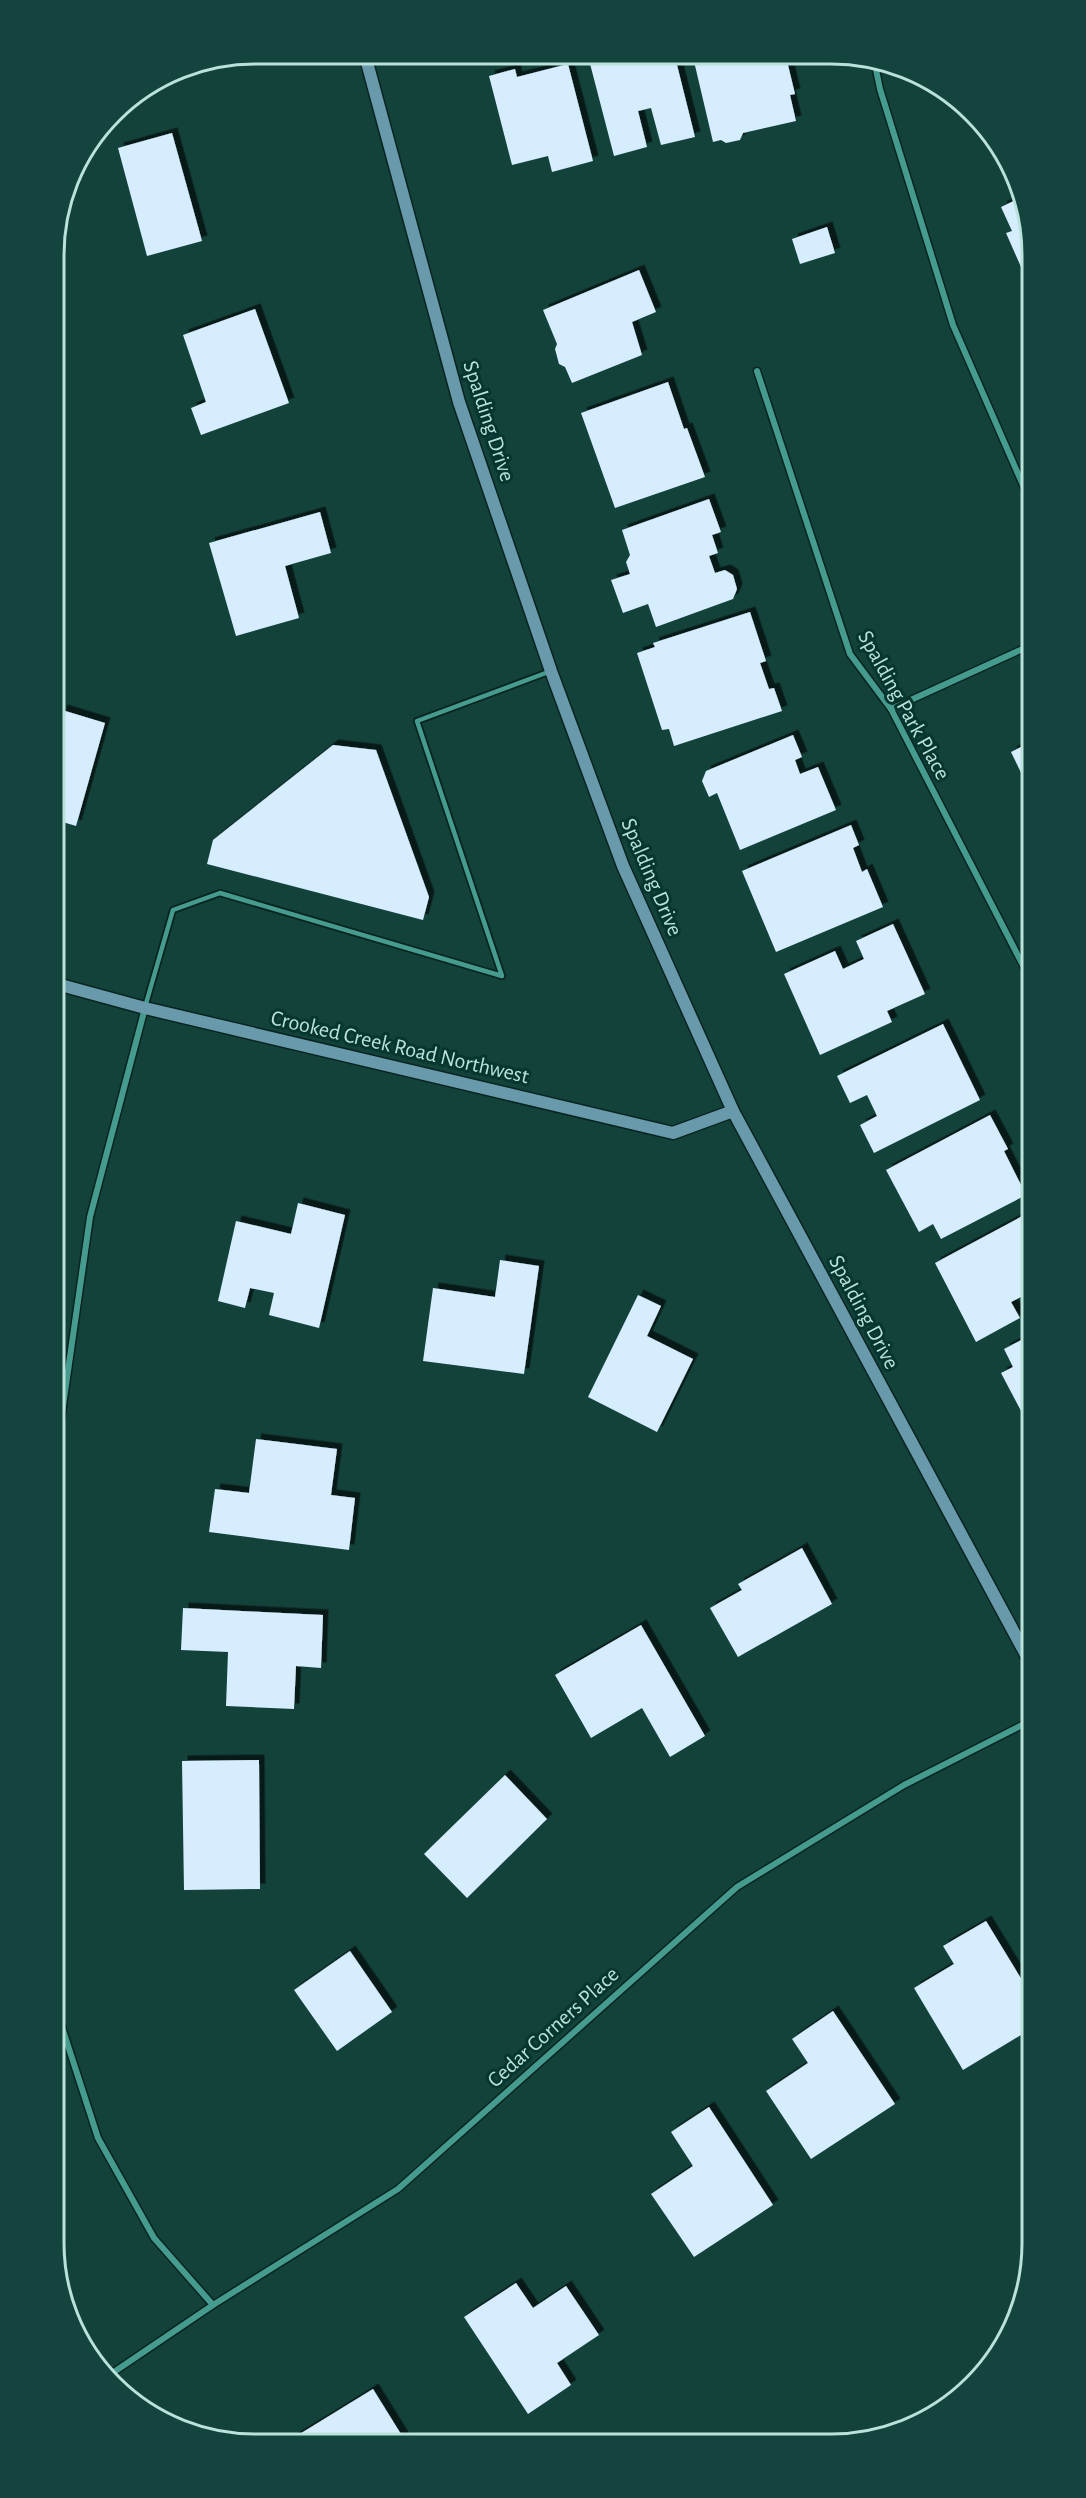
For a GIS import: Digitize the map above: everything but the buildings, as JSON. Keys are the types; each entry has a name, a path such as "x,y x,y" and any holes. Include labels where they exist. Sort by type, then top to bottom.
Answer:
{"main road":[{"name":"Spalding Drive","path":"368,65 459,402 551,671 623,866 733,1111 1021,1646"},
{"name":"Crooked Creek Road Northwest","path":"65,986 145,1008 674,1133 733,1111"}],"street":[{"path":"876,71 953,325 1022,483"},
{"name":"Spalding Park Place","path":"757,371 850,654 891,709 1022,963"},
{"path":"891,709 1022,648"},
{"path":"65,1392 90,1217 145,1008"},
{"name":"Cedar Corners Place","path":"115,2371 213,2305 398,2189 737,1887 904,1785 1021,1725"},
{"path":"65,2036 98,2138 154,2238 213,2305"}],"lane":[{"path":"145,1008 173,910 220,894 502,976 417,721 551,671"}]}
